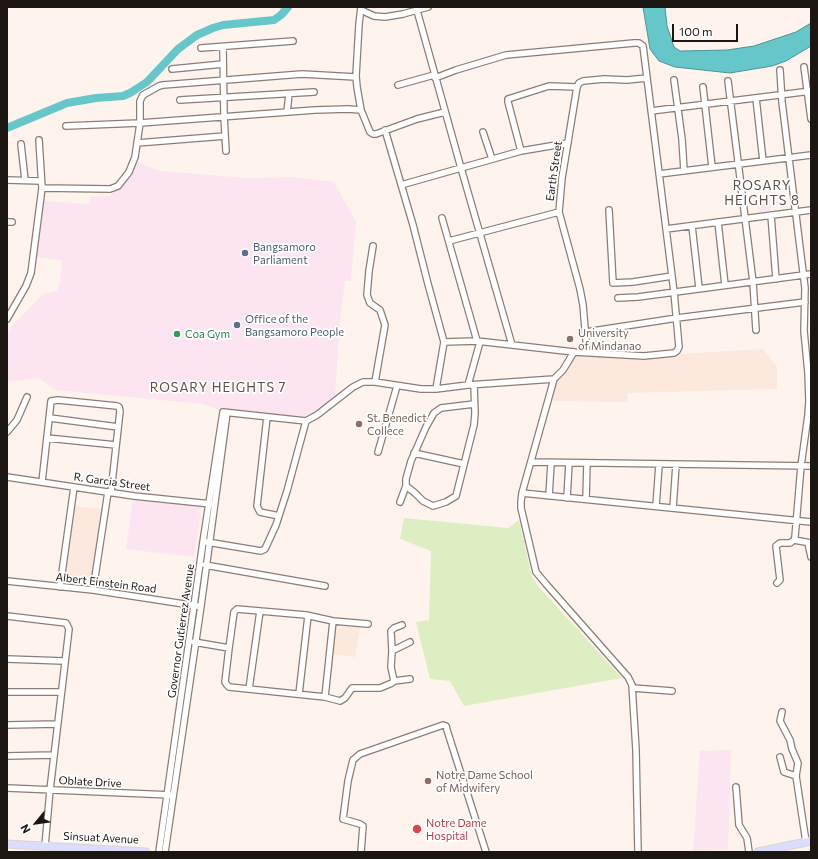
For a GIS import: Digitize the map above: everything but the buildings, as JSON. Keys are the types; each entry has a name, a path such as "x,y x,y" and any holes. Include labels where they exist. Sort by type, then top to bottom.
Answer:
{"main road":[{"path":"758,852 808,842"},
{"name":"Sinsuat Avenue","path":"7,844 146,852"}],"street":[{"path":"428,7 382,18 374,16 361,9 356,77 357,94 368,129 374,134 417,119 446,112"},
{"path":"417,9 512,345"},
{"path":"200,48 293,41"},
{"path":"398,85 435,76 506,55 634,43 642,44 644,48 646,78 677,318 678,351 644,356 574,352 478,342 444,342"},
{"path":"223,47 226,151"},
{"path":"172,68 223,64"},
{"path":"804,67 810,91 811,119"},
{"path":"780,70 807,305 804,331 810,373 808,415 801,466 794,540"},
{"path":"42,188 115,188 123,180 132,166 140,123 141,98 143,95 159,86 302,74 356,77"},
{"path":"521,151 508,99 549,86 562,85 577,87 581,82 593,80 627,80 646,78"},
{"path":"674,80 684,171"},
{"path":"728,81 753,282 756,330"},
{"name":"Earth Street","path":"577,87 559,201 559,212 580,289 586,332 587,352"},
{"path":"702,87 712,167"},
{"path":"651,111 810,91"},
{"path":"180,100 314,92"},
{"path":"288,112 289,94"},
{"path":"756,98 763,161"},
{"path":"66,126 140,123 336,109 361,110"},
{"path":"385,130 413,225 444,342 436,389"},
{"path":"483,132 492,159"},
{"path":"137,144 225,136"},
{"path":"7,319 26,286 31,273 42,188 39,140"},
{"path":"401,185 521,151 568,143"},
{"path":"21,144 25,180"},
{"path":"659,174 811,155"},
{"path":"7,180 41,181"},
{"path":"609,210 613,283 672,276"},
{"path":"666,229 811,210"},
{"path":"449,241 559,212"},
{"path":"770,215 776,279"},
{"path":"406,486 427,504 433,506 441,504 456,496 474,425 474,404 471,385 478,342 442,218"},
{"path":"718,222 725,285"},
{"path":"692,226 699,288"},
{"path":"373,246 367,295 370,303 380,310 385,325 375,382"},
{"path":"618,298 638,297 811,274"},
{"path":"586,332 755,308 807,305"},
{"path":"574,352 563,370 554,379 520,502 536,572 628,677 633,688 638,852"},
{"path":"225,413 306,421 317,415 358,384 363,382 375,382 421,389 436,389 554,379"},
{"path":"378,452 397,386"},
{"path":"7,432 17,420 26,397"},
{"path":"42,482 48,438 50,402 53,400 108,405 117,406 120,409 94,590"},
{"path":"400,502 406,486 406,479 414,453 428,423 438,410 474,404"},
{"name":"Governor Gutierrez Avenue","path":"165,852 170,795 194,605 208,504 225,413"},
{"name":"Governor Gutierrez Avenue","path":"159,852 196,643 215,505 225,413"},
{"path":"267,417 257,507 260,512 278,516"},
{"path":"50,418 118,427"},
{"path":"203,542 263,550 266,547 278,516 306,421"},
{"path":"48,438 116,445"},
{"path":"414,453 464,464"},
{"path":"532,462 811,466"},
{"path":"549,496 551,463"},
{"path":"567,498 569,463"},
{"path":"586,499 587,463"},
{"path":"656,506 659,464"},
{"path":"673,508 676,465"},
{"name":"R. Garcia Street","path":"7,477 109,492 215,505"},
{"path":"60,587 74,487"},
{"path":"522,493 811,522"},
{"path":"777,583 780,580 776,547 778,544 790,543 794,540 810,543 811,557"},
{"path":"200,565 325,586"},
{"name":"Albert Einstein Road","path":"7,581 94,590 201,606"},
{"path":"368,624 243,609 235,610 225,674 225,683 230,687 341,700 345,698 352,688 380,688 394,681 410,679"},
{"path":"249,689 260,611"},
{"path":"7,616 67,624 69,627 57,724 45,846"},
{"path":"299,694 308,616"},
{"path":"325,697 333,621"},
{"path":"394,681 391,667 392,631 394,628 402,625"},
{"path":"190,641 229,648"},
{"path":"392,651 410,642"},
{"path":"7,660 64,661"},
{"path":"633,688 672,691"},
{"path":"7,692 61,692"},
{"path":"782,712 780,715 780,721 790,740 798,763 796,776 808,842"},
{"path":"7,725 57,724"},
{"path":"361,852 362,826 343,819 348,781 353,760 360,754 443,725 447,728 486,852"},
{"path":"7,756 54,755"},
{"path":"780,757 784,772 796,776"},
{"path":"736,787 739,825 747,838 749,852"},
{"name":"Oblate Drive","path":"7,788 170,795"}],"shaded area":[{"path":"137,162 160,171 247,178 294,177 334,182 356,222 351,281 345,281 339,330 335,399 324,408 308,418 302,418 221,410 203,404 55,390 39,378 8,382 7,332 43,294 57,291 60,282 62,261 37,257 43,201 89,204 90,197 110,196 128,178"},
{"path":"769,197 771,210 759,212 757,199"},
{"path":"763,349 777,367 777,389 628,393 627,402 550,401 555,381 561,377 576,354 656,359 680,354"},
{"path":"133,499 201,507 194,557 126,549"},
{"path":"72,506 102,509 91,590 62,586"},
{"path":"343,626 360,627 355,657 332,654 336,631"},
{"path":"731,750 728,849 693,851 700,751"}],"green space":[{"path":"404,518 508,528 519,520 532,577 538,586 622,678 464,706 450,681 430,679 416,622 429,620 431,551 400,539"}],"water":[{"path":"643,7 665,7 667,26 674,47 680,51 727,50 754,46 796,32 811,23 811,46 786,61 772,66 730,73 675,67 659,61 650,49"}],"waterway":[{"path":"7,128 67,103 96,98 123,96 130,93 147,82 178,49 197,35 223,25 274,20 288,7"}],"place":[{"name":"Bangsamoro Parliament","path":"245,253"},
{"name":"Office of the Bangsamoro People","path":"237,325"},
{"name":"Coa Gym","path":"177,334"},
{"name":"University of Mindanao","path":"570,339"},
{"name":"St. Benedict Collece","path":"359,424"},
{"name":"Notre Dame School of Midwifery","path":"428,781"},
{"name":"Notre Dame Hospital","path":"417,829"}],"district":[{"name":"ROSARY HEIGHTS 8","path":"762,194"},
{"name":"ROSARY HEIGHTS 7","path":"218,388"}]}
